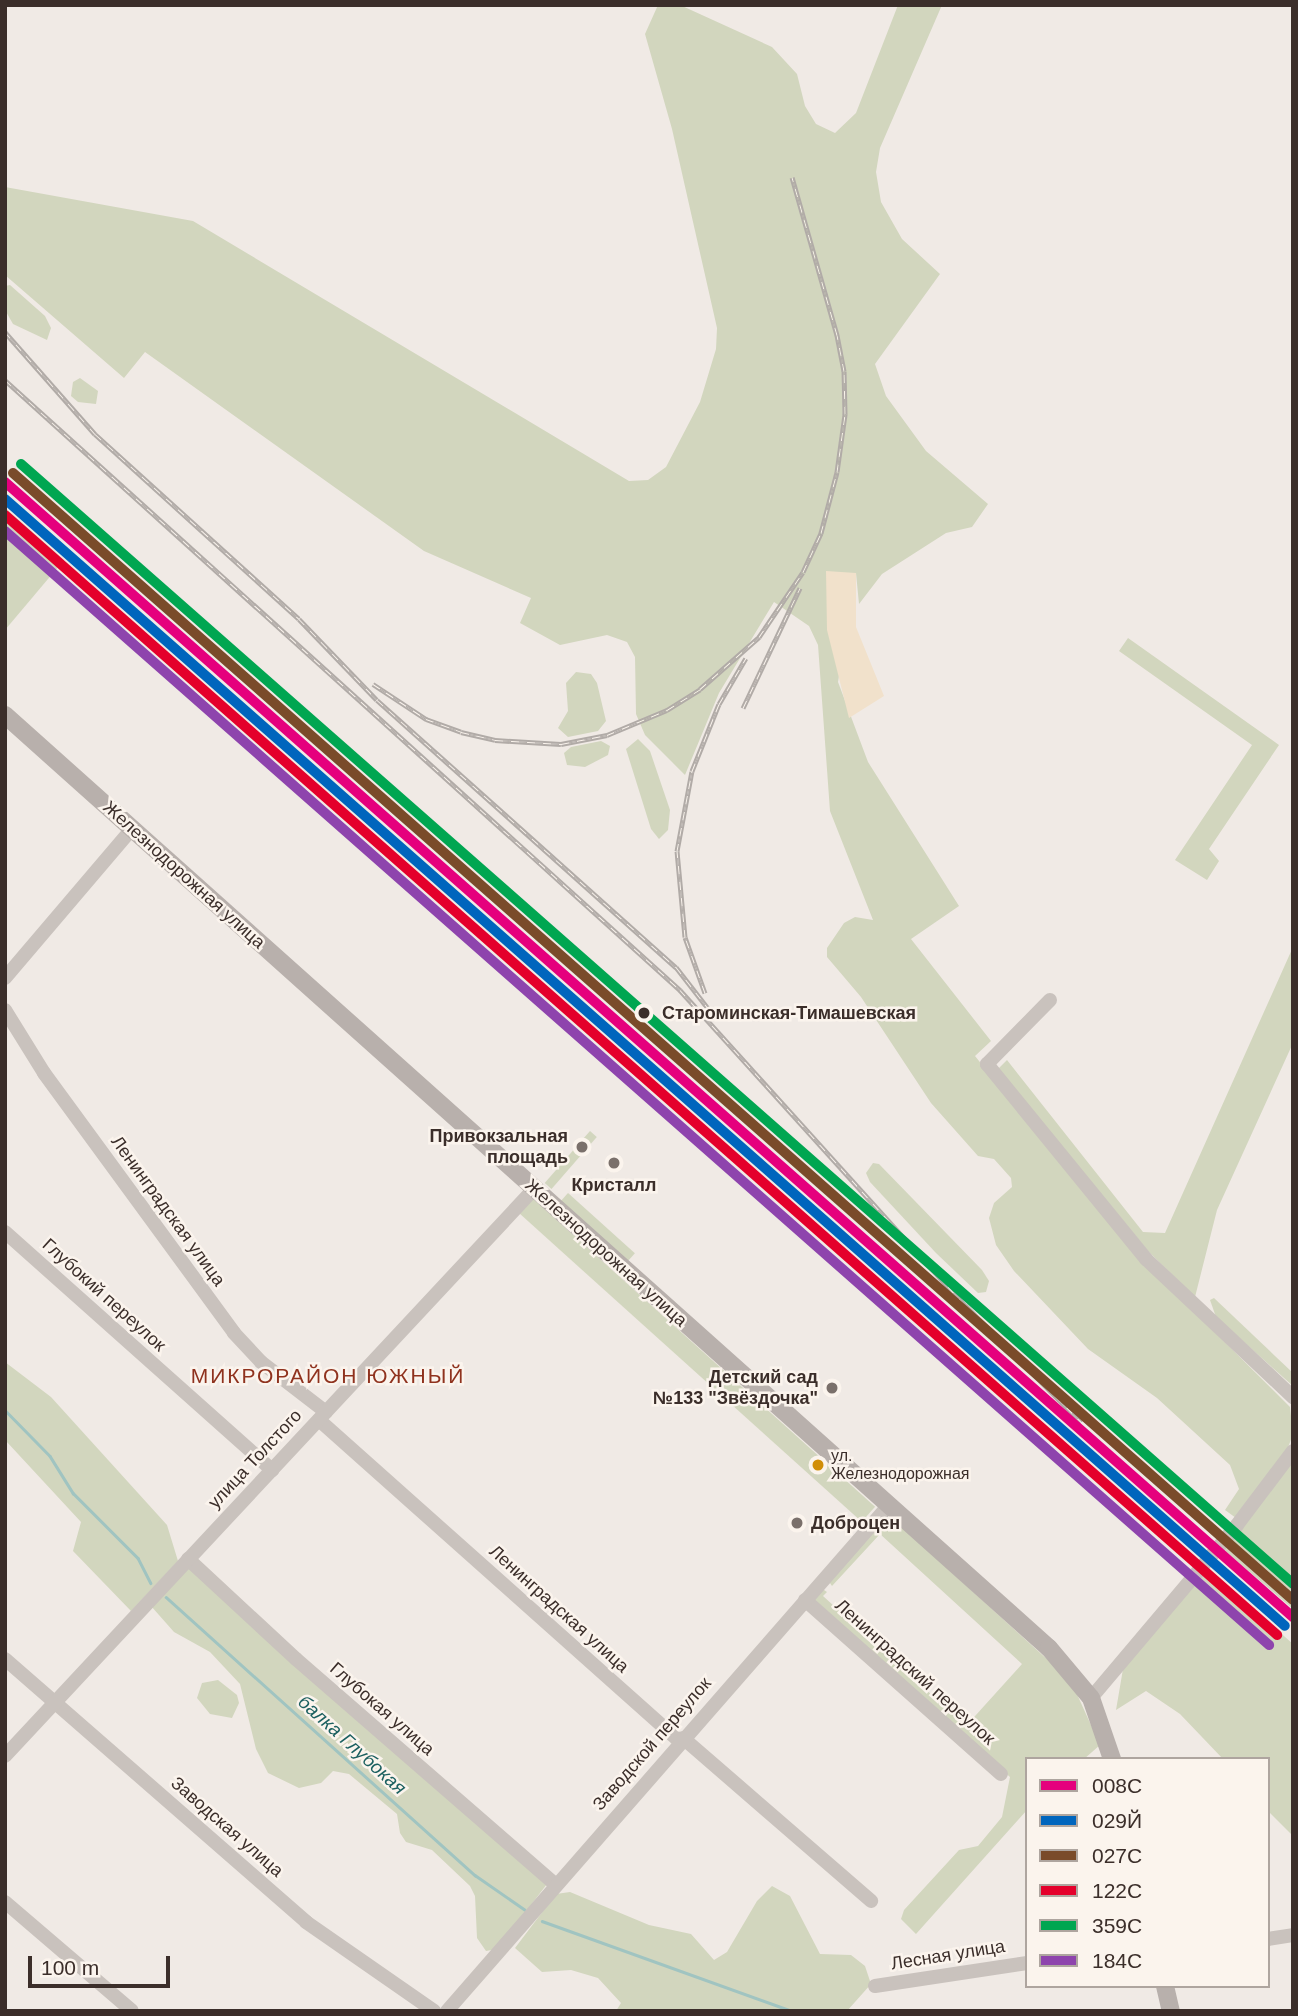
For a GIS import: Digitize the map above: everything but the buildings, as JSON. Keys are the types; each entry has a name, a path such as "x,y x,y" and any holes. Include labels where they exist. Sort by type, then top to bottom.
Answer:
{"main road":[{"name":"Железнодорожная улица","path":"5,715 1049,1648 1091,1698 1111,1757"},
{"path":"1165,1988 1171,2011"}],"street":[{"path":"5,978 132,829"},
{"path":"1050,1000 987,1065 1146,1259 1293,1397"},
{"name":"Ленинградская улица","path":"5,1010 44,1073 234,1333 261,1362 682,1740 871,1901"},
{"name":"улица Толстого","path":"5,1756 534,1189"},
{"name":"Глубокий переулок","path":"5,1232 272,1470"},
{"path":"1091,1698 1237,1525 1293,1451"},
{"name":"Заводской переулок","path":"447,2011 555,1884 889,1505"},
{"name":"Глубокая улица","path":"188,1559 296,1659 555,1884"},
{"name":"Ленинградский переулок","path":"805,1600 1001,1774"},
{"name":"Заводская улица","path":"5,1659 306,1922 434,2011"},
{"path":"5,1902 132,2011"},
{"path":"1270,1939 1293,1935"},
{"name":"Лесная улица","path":"875,1986 1025,1963"}],"green space":[{"path":"658,5 680,5 772,47 797,74 805,106 816,124 835,133 856,113 898,5 942,5 880,148 876,172 881,202 902,239 940,274 875,364 886,396 926,451 988,504 972,527 946,533 882,574 859,604 856,573 838,682 868,762 959,906 911,939 991,1041 975,1056 1125,1243 1290,1407 1293,1434 1286,1453 1236,1518 1225,1510 1239,1489 1230,1465 1157,1398 1088,1349 1014,1271 996,1245 989,1218 994,1203 1012,1187 1011,1178 994,1159 978,1156 931,1103 861,997 827,957 827,948 844,923 855,917 873,920 830,811 818,645 809,626 774,602 719,693 685,775 645,735 636,714 635,657 627,642 607,635 560,645 520,623 531,598 424,551 145,352 124,378 5,275 5,187 193,221 629,481 648,480 666,467 700,402 716,349 717,328 672,129 645,34"},
{"path":"10,285 45,316 51,328 47,340 13,324 5,310 5,286"},
{"path":"80,378 98,391 96,404 78,402 71,396 73,382"},
{"path":"5,508 64,560 5,630"},
{"path":"1128,638 1279,745 1209,849 1219,861 1207,880 1175,860 1252,745 1119,651"},
{"path":"576,672 591,674 597,683 606,721 598,731 568,737 558,728 568,711 566,683"},
{"path":"638,739 650,751 670,810 668,830 659,839 651,829 626,749"},
{"path":"601,741 610,746 608,755 585,767 567,765 564,753 571,747"},
{"path":"1293,947 1293,1043 1217,1210 1195,1297 1148,1251 998,1069 1007,1060 1143,1232 1165,1233"},
{"path":"590,1131 597,1137 552,1189 545,1183"},
{"path":"873,1163 879,1164 982,1270 989,1281 986,1292 978,1293 936,1253 870,1182 866,1173"},
{"path":"568,1193 635,1253 626,1264 559,1203"},
{"path":"531,1197 875,1507 862,1522 518,1212"},
{"path":"1214,1298 1293,1373 1293,1386 1216,1317 1210,1300"},
{"path":"5,1362 51,1397 167,1525 178,1561 131,1611 73,1551 81,1522 6,1441"},
{"path":"1293,1461 1293,1609 1225,1551"},
{"path":"883,1520 894,1520 1049,1661 1076,1692 1100,1745 1086,1757 1025,1757 1025,1812 916,1934 901,1919 904,1910 959,1850 978,1846 1002,1817 1010,1777 816,1605 814,1597 821,1588 827,1592 823,1596 966,1726 1022,1664 880,1534 832,1586 828,1580"},
{"path":"188,1566 547,1884 497,1949 486,1951 477,1938 475,1896 470,1886 432,1850 406,1842 400,1833 397,1814 349,1774 333,1771 321,1783 299,1788 268,1773 256,1749 240,1684 210,1652 174,1632 151,1606"},
{"path":"1207,1568 1293,1644 1293,1836 1270,1813 1270,1757 1221,1757 1180,1714 1146,1691 1116,1710 1123,1669"},
{"path":"218,1680 237,1695 239,1703 232,1718 210,1714 197,1698 202,1683"},
{"path":"772,1886 790,1896 820,1954 851,1955 865,1966 871,1984 847,2011 616,2011 621,2003 598,1978 571,1970 542,1972 515,1948 556,1894 570,1892 649,1925 691,1934 714,1960 727,1952 757,1901"}],"sand":[{"path":"826,571 856,573 856,627 884,696 849,718 827,630"}],"waterway":[{"name":"балка Глубокая","path":"5,1410 50,1456 73,1493 138,1558 151,1583"},
{"name":"балка Глубокая","path":"166,1597 475,1875 524,1909"},
{"name":"балка Глубокая","path":"542,1921 792,2011"}],"railway":[{"path":"373,684 426,719 461,732 495,740 561,744 607,735 667,710 700,689 759,637 803,572 821,533 837,472 845,414 844,371 837,335 792,177"},
{"path":"5,332 95,434 299,619 377,700 676,967 714,1016"},
{"path":"5,380 680,990 965,1305 1081,1422"},
{"path":"743,708 800,588"},
{"path":"705,993 685,937 677,851 692,771 719,704 746,658"}],"transit line":[{"name":"359С","path":"21,464 1293,1584"},
{"name":"027С","path":"13,473 1293,1600"},
{"name":"008С","path":"5,482 1293,1617"},
{"name":"029Й","path":"5,499 1285,1626"},
{"name":"122С","path":"5,515 1277,1635"},
{"name":"184С","path":"5,531 1269,1645"}],"place":[{"name":"Староминская-Тимашевская","path":"644,1013"},
{"name":"Привокзальная площадь","path":"582,1147"},
{"name":"Кристалл","path":"614,1163"},
{"name":"Детский сад №133 \"Звёздочка\"","path":"832,1388"},
{"name":"ул. Железнодорожная","path":"818,1465"},
{"name":"Доброцен","path":"797,1523"}],"district":[{"name":"МИКРОРАЙОН ЮЖНЫЙ","path":"328,1376"}]}
